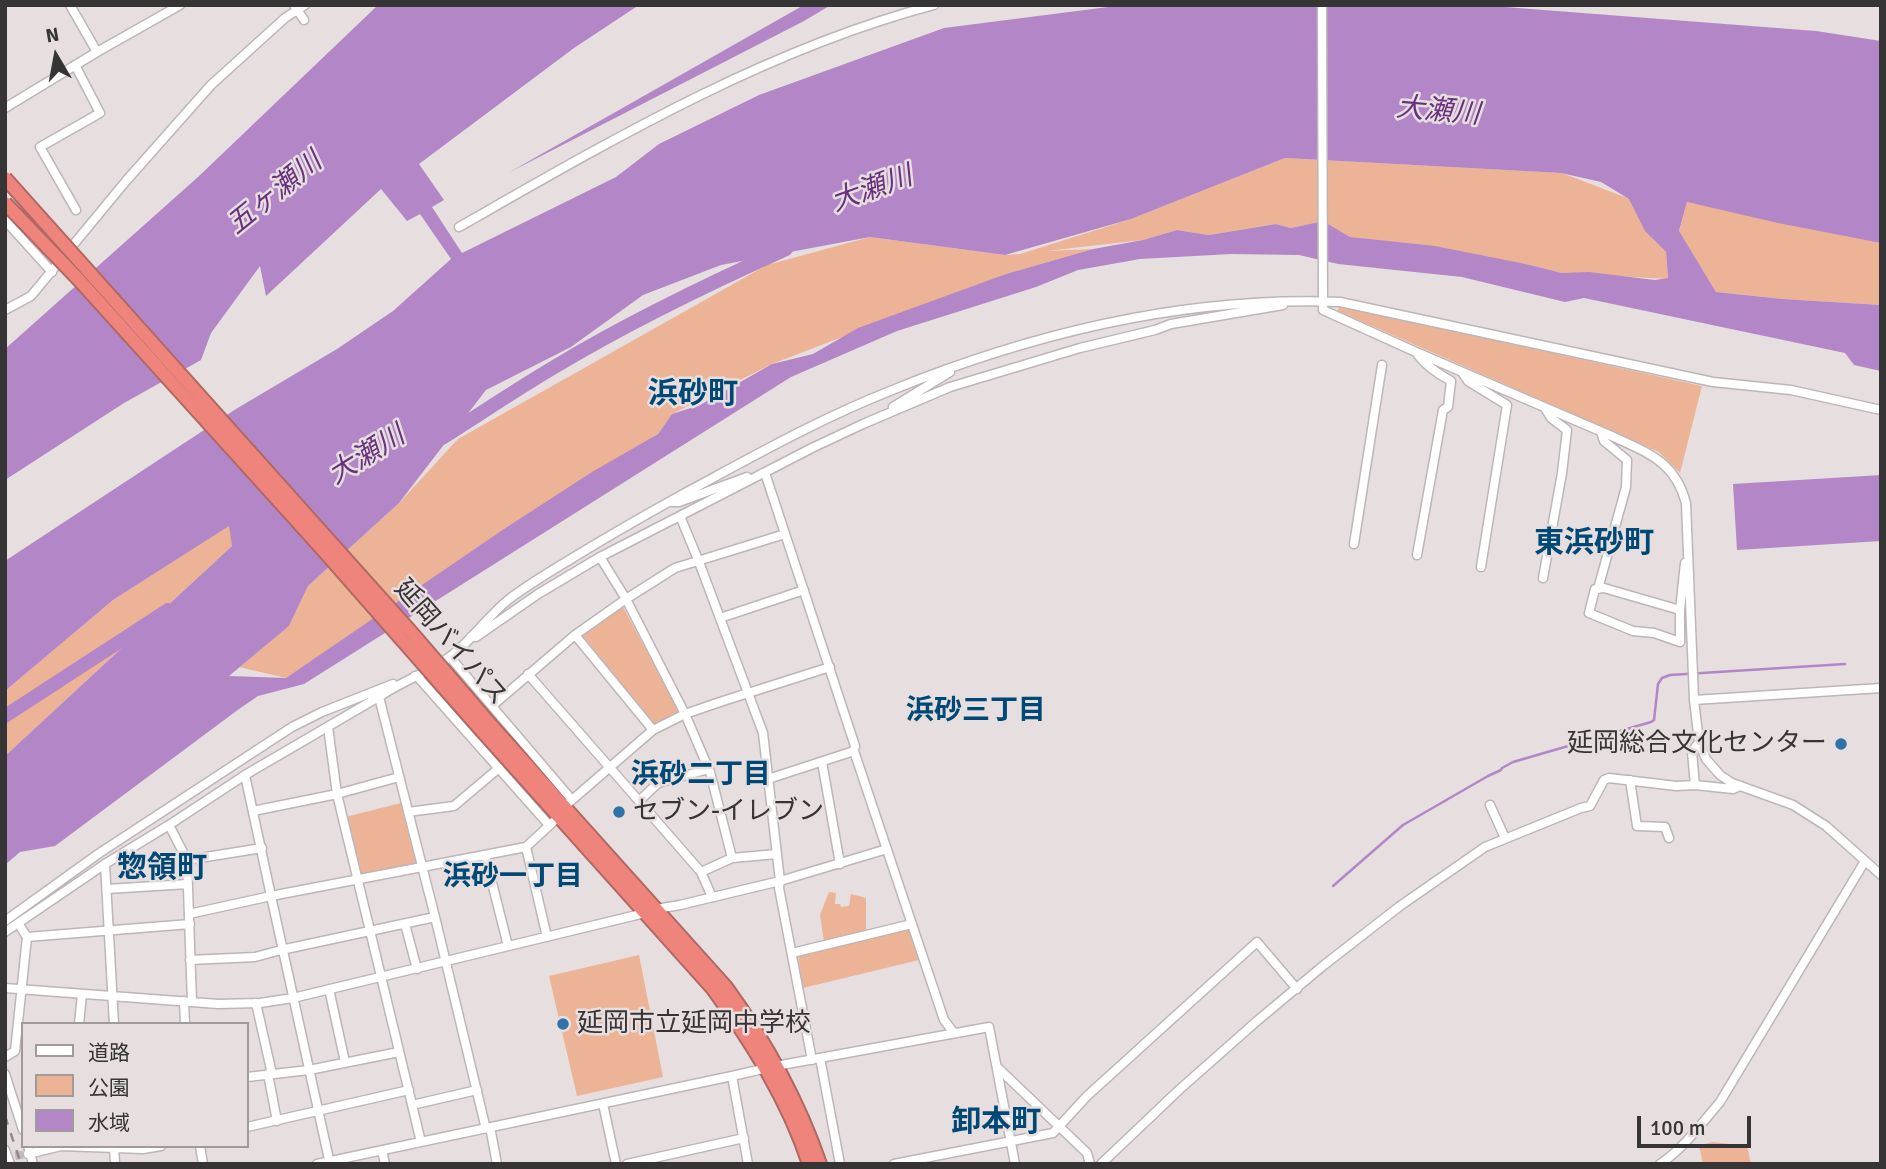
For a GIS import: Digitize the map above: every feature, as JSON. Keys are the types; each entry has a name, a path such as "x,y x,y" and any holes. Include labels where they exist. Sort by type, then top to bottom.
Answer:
{"highway":[{"name":"延岡バイパス","path":"5,178 412,632 487,728"},
{"name":"延岡バイパス","path":"5,203 79,280 650,911 726,987 747,1016 771,1067 809,1164"},
{"name":"延岡バイパス","path":"771,1067 791,1093 808,1129 820,1164"}],"street":[{"path":"69,5 97,52"},
{"path":"5,108 180,5"},
{"path":"5,310 31,296 110,199 211,85 295,8 305,5"},
{"path":"459,227 619,136 704,93 841,36 934,5"},
{"path":"1322,5 1323,310 1645,451 1661,462 1677,479 1686,503 1694,700 1699,742 1706,759 1720,775 1740,786 1793,805 1826,826 1881,875"},
{"path":"295,8 304,20"},
{"path":"75,65 100,113 40,147 76,210"},
{"path":"5,220 52,272"},
{"path":"5,932 105,864 245,775 397,685 450,657 509,600 614,533 763,451 888,391 953,367 1051,337 1125,318 1175,310 1323,297 1713,382 1791,390 1881,410"},
{"path":"471,636 477,637 558,581 600,557 814,447 950,387 1171,324 1283,305 1290,300"},
{"path":"1416,352 1425,364 1451,381 1448,407 1443,410 1417,555"},
{"path":"1354,544 1382,365"},
{"path":"883,416 888,410 949,373 953,367"},
{"path":"1462,372 1468,381 1507,405 1481,567"},
{"path":"1543,578 1567,430 1551,418 1545,408"},
{"path":"1598,589 1626,487 1627,460 1604,441 1601,432"},
{"path":"670,502 680,502 758,473 765,473"},
{"path":"765,473 944,1020 954,1033"},
{"path":"680,516 763,733 779,888 840,1164"},
{"path":"1680,610 1604,588 1595,589 1589,613 1633,631 1680,642 1680,610 1688,532"},
{"path":"492,706 575,635 675,568 785,534"},
{"path":"600,557 626,599 685,714 709,769 732,858"},
{"path":"720,618 804,590"},
{"path":"575,635 653,730"},
{"path":"450,657 492,706 561,812"},
{"path":"189,914 358,878 526,847 653,730 685,714 830,667"},
{"path":"528,674 701,872 712,897"},
{"path":"416,676 499,768 561,812"},
{"path":"5,920 98,854 292,727 322,712 416,676"},
{"path":"1694,700 1881,688"},
{"path":"379,697 497,1164"},
{"path":"328,727 337,794 421,1142"},
{"path":"1695,785 1692,752 1699,742"},
{"path":"768,779 854,751"},
{"path":"822,762 840,864"},
{"path":"408,812 454,806 499,768"},
{"path":"639,801 658,783 709,769"},
{"path":"245,775 329,1162"},
{"path":"253,811 337,794 399,777"},
{"path":"1101,1164 1189,1081 1324,965 1400,906 1485,847 1581,807 1590,806 1604,780 1609,778 1676,786 1733,789 1740,786"},
{"path":"1630,780 1637,826 1664,827 1669,838"},
{"path":"1490,805 1505,838"},
{"path":"169,825 187,860 190,960 185,1022"},
{"path":"526,847 547,937"},
{"path":"187,860 262,848"},
{"path":"5,988 218,1004 293,998 780,881 887,849"},
{"path":"485,855 508,946"},
{"path":"701,872 732,858 777,855"},
{"path":"1660,1164 1669,1158 1720,1102 1865,861"},
{"path":"105,864 114,1022"},
{"path":"107,889 188,884"},
{"path":"190,960 255,957 436,917"},
{"path":"5,1057 19,1051 27,937 18,923"},
{"path":"405,924 417,969"},
{"path":"792,953 912,924"},
{"path":"27,937 190,925"},
{"path":"894,1164 1053,1133 1087,1096 1257,942 1297,989"},
{"path":"329,989 345,1062"},
{"path":"79,1022 82,994"},
{"path":"256,1003 277,1121"},
{"path":"317,1164 771,1067 989,1027 1015,1164"},
{"path":"248,1077 309,1070 398,1052"},
{"path":"996,1068 1087,1153 1090,1164"},
{"path":"5,1074 21,1124"},
{"path":"733,1076 748,1164"},
{"path":"248,1127 409,1090"},
{"path":"412,1105 477,1090"},
{"path":"603,1104 616,1164"},
{"path":"627,1164 744,1138"},
{"path":"33,1164 29,1151 48,1148"},
{"path":"116,1164 114,1148 149,1148"},
{"path":"382,1150 385,1164"}],"green space":[{"path":"1285,158 1562,173 1630,199 1652,238 1666,252 1668,279 1562,273 1526,264 1350,237 1323,221 1291,228 1276,224 1209,235 1177,230 1143,240 1046,251 1093,249 1006,274 772,364 672,414 658,434 286,678 239,667 289,626 308,586 399,503 458,439 767,265 870,237 1005,255 1020,254 1131,219"},
{"path":"1687,202 1881,242 1881,305 1716,292 1679,232"},
{"path":"1339,306 1702,386 1680,473 1659,452 1338,311"},
{"path":"230,525 232,546 5,756 5,691 113,600"},
{"path":"623,607 679,711 654,725 582,635"},
{"path":"401,803 418,861 416,864 361,876 345,817"},
{"path":"829,892 836,893 835,904 840,904 841,907 849,906 851,894 866,898 866,933 824,942 820,915"},
{"path":"909,929 919,960 803,988 798,956"},
{"path":"639,955 663,1077 577,1096 549,976"},
{"path":"1712,1142 1747,1146 1751,1164 1703,1164 1699,1146"}],"water":[{"name":"五ヶ瀬川","path":"378,5 639,5 574,48 419,164 444,200 432,207 462,253 616,177 659,144 759,95 944,28 1124,5 1479,5 1816,31 1881,41 1881,243 1687,202 1679,231 1716,292 1881,305 1881,371 1854,365 1845,353 1584,298 1565,302 1462,277 1338,264 1299,255 1231,254 1140,259 1078,270 1036,287 897,331 791,377 304,684 258,696 55,846 20,852 5,865 5,756 232,546 229,526 113,600 5,691 5,561 236,409 337,349 393,311 451,259 420,214 407,221 381,189 266,296 260,266 211,333 201,360 124,403 5,480 5,349 198,177","holes":["1285,158 1561,173 1601,182 1629,199 1645,231 1666,252 1668,278 1655,280 1589,272 1562,273 1435,246 1350,237 1323,221 1291,228 1276,224 1209,235 1177,230 1143,240 1093,249 1006,274 858,328 813,354 772,364 700,405 672,414 658,434 592,472 504,529 286,678 229,676 289,626 308,586 399,503 486,390 571,347 643,295 721,265 870,237 1005,255 1131,219"]},
{"path":"804,5 831,5 508,173"},
{"path":"1881,475 1881,541 1737,550 1733,484"}],"waterway":[{"name":"大瀬川","path":"442,438 612,334 786,249"},
{"name":"大瀬川","path":"5,716 168,610"},
{"path":"1333,886 1403,825 1513,762 1651,722 1654,720 1658,684 1662,678 1670,675 1845,664"}],"tunnel":[{"path":"15,1156 28,1154"}],"railway":[{"path":"5,1116 21,1164"}],"place":[{"name":"延岡総合文化センター","path":"1841,744"},
{"name":"セブン-イレブン","path":"619,812"},
{"name":"延岡市立延岡中学校","path":"563,1024"}],"district":[{"name":"浜砂町","path":"693,395"},
{"name":"東浜砂町","path":"1594,544"},
{"name":"浜砂三丁目","path":"976,712"},
{"name":"浜砂二丁目","path":"701,776"},
{"name":"惣領町","path":"162,869"},
{"name":"浜砂一丁目","path":"513,878"},
{"name":"卸本町","path":"996,1123"}]}
